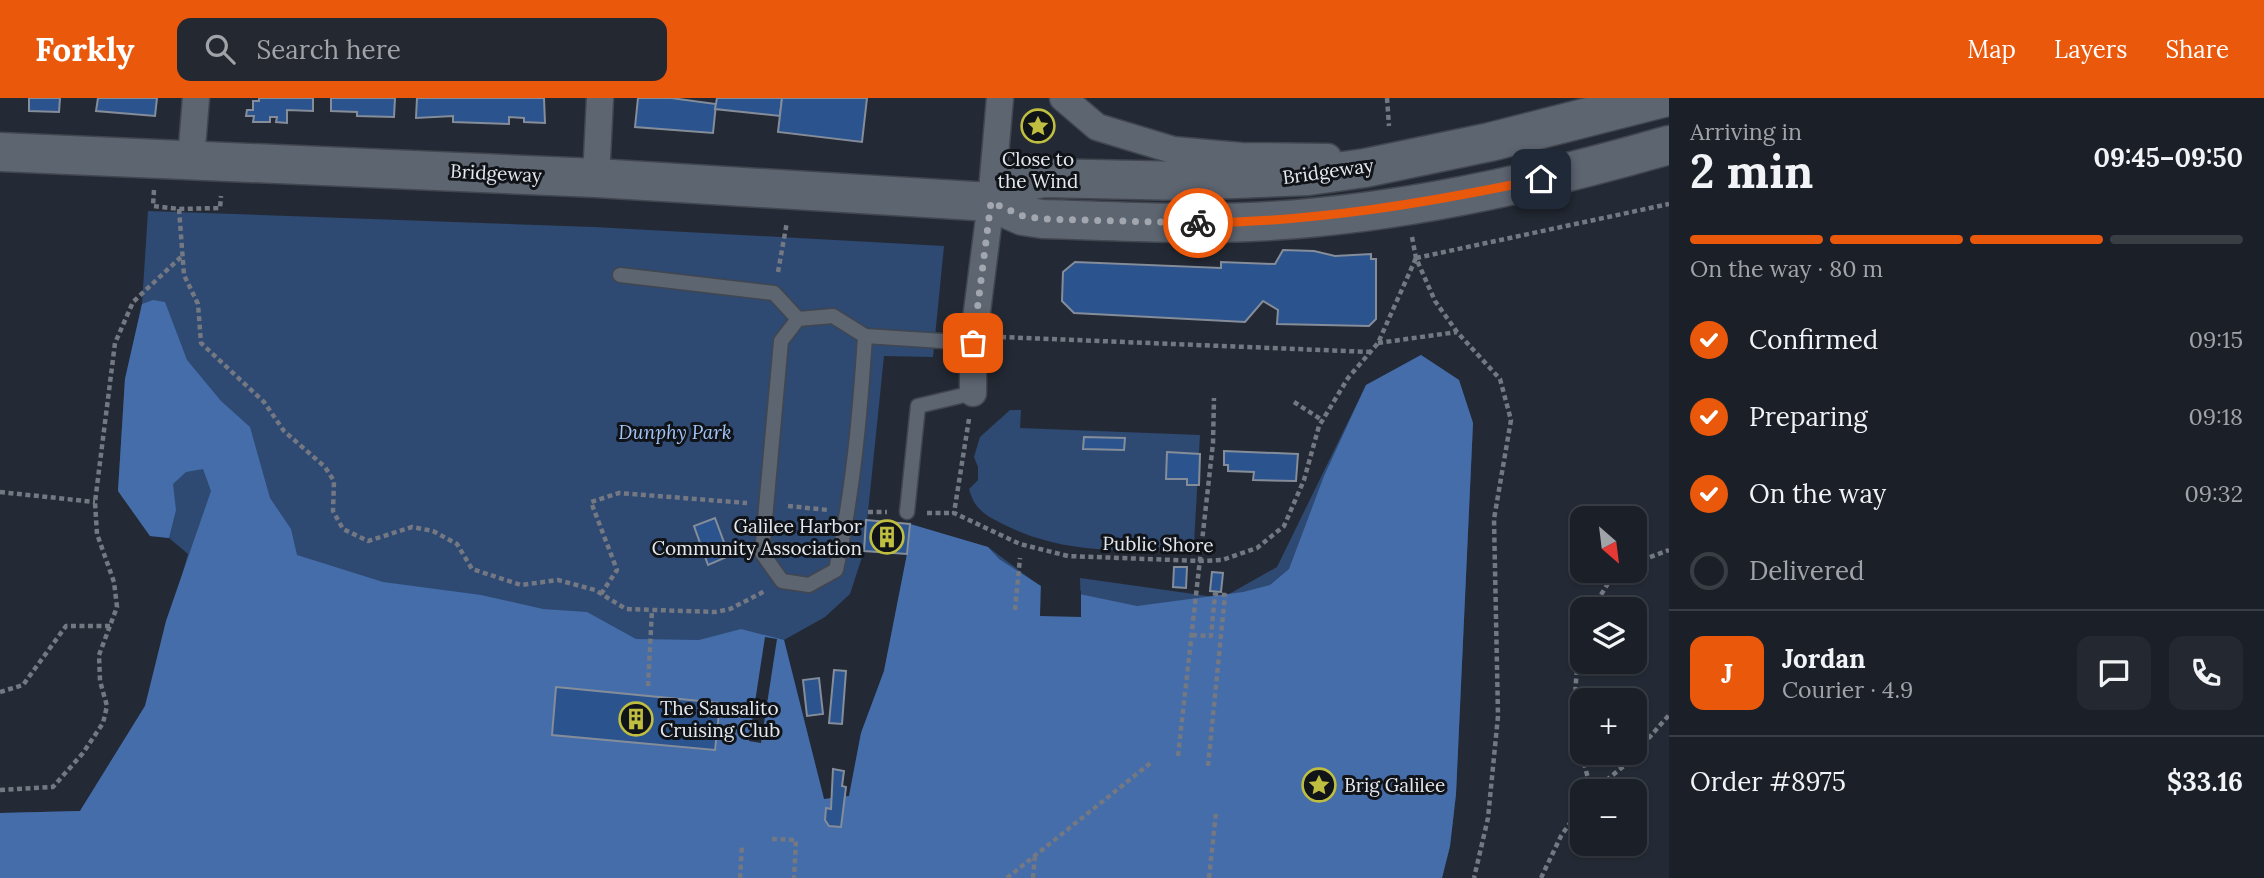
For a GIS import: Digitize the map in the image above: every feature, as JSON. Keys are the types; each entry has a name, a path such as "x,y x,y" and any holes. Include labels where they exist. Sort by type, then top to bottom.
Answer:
{"main road":[{"name":"Bridgeway","path":"991,202 1023,182 1043,178 1249,180 1354,170 1551,128 1663,98"},
{"name":"Bridgeway","path":"0,152 596,178 991,202 1023,216 1043,219 1199,223 1312,218 1500,188 1669,145"}],"street":[{"path":"191,159 196,98"},
{"path":"596,178 600,98"},
{"path":"972,393 974,340 991,202 1000,98"},
{"path":"1063,98 1097,127 1173,149 1241,156 1306,158 1428,154"}],"lane":[{"path":"620,275 774,293 798,320"},
{"path":"865,336 849,512 836,570 809,585 782,582 762,552 781,341 798,320 833,316 865,336 974,340"},
{"path":"907,512 918,406 972,393"}],"path":[{"path":"1387,98 1389,126"},
{"path":"774,293 787,223 789,190"},
{"path":"1416,258 1669,204"},
{"path":"179,209 184,275 198,304 201,343 264,402 284,431 325,467 334,481 333,511 343,529 368,541 412,527 433,531 457,544 472,569 521,585 558,580 601,594 626,609 715,612 730,609 782,582"},
{"path":"1411,230 1416,258 1435,301 1457,332 1500,379 1511,420 1494,519 1499,716 1488,818 1474,878"},
{"path":"0,790 53,788 83,753 103,723 107,705 100,681 99,655 117,607 114,582 97,534 95,502 115,344 133,302 183,256"},
{"name":"Public Shore","path":"972,393 954,513 1020,544 1068,556 1222,560 1257,548 1284,526 1304,480 1322,420 1348,378 1378,343 1416,258"},
{"path":"1378,343 1457,332"},
{"path":"974,340 1370,352"},
{"path":"1178,756 1200,561 1214,398"},
{"path":"1294,402 1322,420"},
{"path":"0,492 95,502"},
{"path":"601,594 617,570 592,502 619,493 849,512"},
{"path":"1647,558 1669,550"},
{"path":"1015,610 1020,558"},
{"path":"1192,635 1211,636 1215,594 1225,595 1208,766"},
{"path":"648,686 652,610"},
{"path":"0,692 23,685 66,626 112,626"},
{"path":"1579,674 1576,705 1580,755 1588,779"},
{"path":"1607,779 1625,765 1669,715"},
{"path":"1007,878 1153,761"},
{"path":"1209,878 1216,813"},
{"path":"1541,878 1570,823"},
{"path":"772,839 796,840 794,878"},
{"path":"740,878 742,844"},
{"path":"1033,878 1035,855"}],"green space":[{"name":"Dunphy Park","path":"148,211 594,227 944,246 933,357 884,356 864,551 850,594 825,617 784,640 824,799 849,796 861,733 884,671 907,554 910,524 988,547 1081,617 1080,578 1222,598 1277,567 1366,385 1421,355 1459,380 1473,423 1456,794 1450,846 1442,878 896,833 303,619 228,468 194,728 0,878 0,813 80,811 145,706 188,554 169,538 150,536 118,491 125,379 142,304"},
{"path":"1010,410 1021,410 1020,428 1200,435 1194,545 1189,550 1120,550 1075,546 1031,536 984,513 975,503 969,489 978,480 978,467 974,457 980,437"}],"shaded area":[{"path":"153,300 165,302 187,360 221,401 250,427 270,498 291,529 297,555 383,582 481,595 543,609 587,612 636,639 699,640 741,629 784,640 824,799 849,796 861,733 884,671 907,554 910,524 988,547 999,559 1041,586 1137,606 1243,592 1270,585 1289,569 1324,476 1366,385 1421,355 1459,380 1473,423 1456,794 1450,846 1442,878 0,878 0,813 80,811 145,706 166,621 211,491 203,469 186,472 173,484 176,510 169,538 150,536 118,491 125,379 142,304"}],"pier":[{"path":"1041,582 1081,591 1081,617 1040,616"},
{"path":"765,637 777,639 761,743 749,741"}],"building":[{"path":"29,98 60,98 59,112 29,111"},
{"path":"98,98 157,98 155,116 96,111"},
{"path":"259,98 313,98 313,111 287,110 287,123 276,122 277,117 270,117 270,122 253,122 254,116 246,116 247,110 253,110 253,101 259,101"},
{"path":"331,98 395,98 394,117 357,116 357,112 331,111"},
{"path":"417,98 544,98 545,123 524,122 524,118 509,117 509,124 453,122 453,116 416,118"},
{"path":"638,98 671,98 716,104 713,133 635,127"},
{"path":"717,98 782,98 780,116 715,109"},
{"path":"782,98 867,98 862,142 778,132"},
{"path":"1283,250 1314,251 1335,256 1371,254 1371,259 1376,259 1376,319 1369,326 1277,324 1278,310 1263,301 1245,322 1074,313 1062,301 1063,272 1075,262 1221,268 1221,262 1275,264"},
{"path":"1084,437 1125,438 1124,450 1083,449"},
{"path":"1224,451 1298,454 1296,481 1253,480 1254,472 1228,471 1228,465 1224,465"},
{"path":"1167,452 1200,454 1199,485 1187,485 1187,479 1166,479"},
{"path":"715,518 729,556 708,565 694,526"},
{"name":"Galilee Harbor Community Association","path":"866,520 910,524 907,554 864,551"},
{"path":"1174,567 1187,567 1186,588 1173,587"},
{"path":"1212,572 1223,573 1221,592 1210,591"},
{"path":"834,670 846,671 842,724 829,723"},
{"path":"819,678 823,714 807,716 803,680"},
{"name":"The Sausalito Cruising Club","path":"556,687 720,703 715,750 552,735"},
{"path":"833,769 844,771 842,786 846,787 841,827 829,826 825,820 826,808 831,809"}],"way so far":[{"path":"973,343 991,202 1023,216 1043,219 1198,223"}],"place":[{"name":"Close to the Wind","path":"1038,126"},
{"name":"Galilee Harbor Community Association","path":"887,537"},
{"name":"The Sausalito Cruising Club","path":"636,719"},
{"name":"Brig Galilee","path":"1319,785"}],"route":[{"path":"1198,223 1312,218 1375,210 1541,179"}]}
